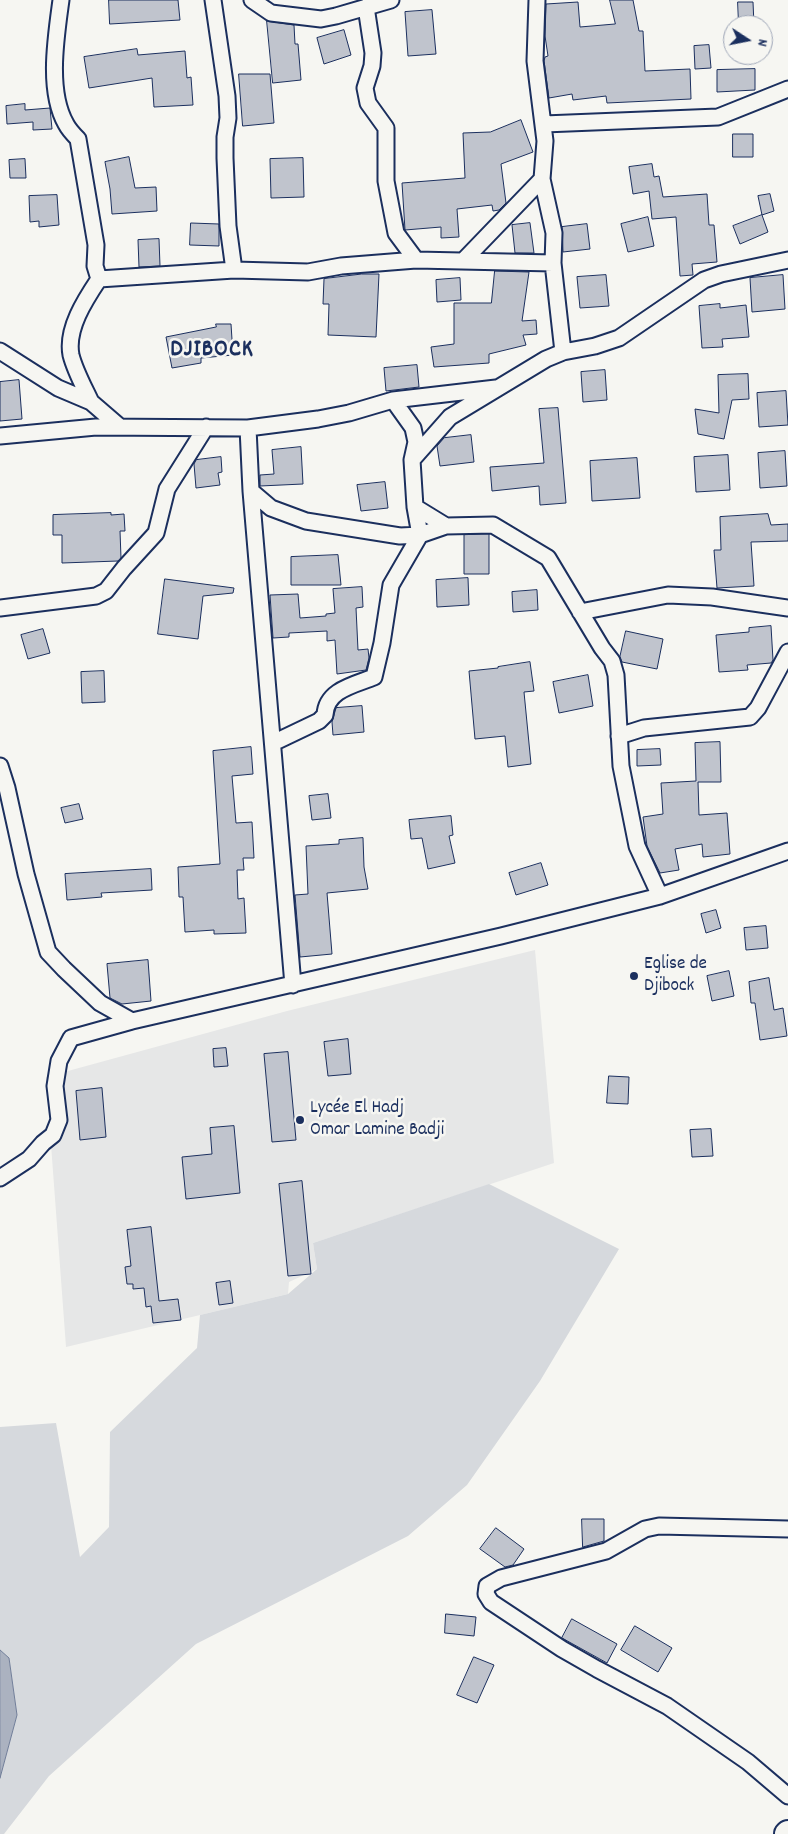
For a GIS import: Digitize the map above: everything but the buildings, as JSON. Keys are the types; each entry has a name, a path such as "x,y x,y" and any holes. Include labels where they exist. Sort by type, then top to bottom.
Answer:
{"street":[{"path":"61,0 54,66 60,113 67,127 78,139 96,245 95,266 99,279"},
{"path":"213,0 227,96 228,118 225,137 225,158 228,226 234,270"},
{"path":"252,0 271,13 320,19 391,0"},
{"path":"537,0 535,61 544,124 545,153 542,179 554,233 553,263 562,352"},
{"path":"366,7 373,52 372,66 365,88 368,103 386,128 386,181 396,232 416,260"},
{"path":"544,124 718,117 788,89"},
{"path":"463,262 542,179"},
{"path":"99,279 234,270 308,272 341,266 416,260 553,263"},
{"path":"412,460 450,417 546,359 562,352 596,346 619,338 704,280 721,274 788,260"},
{"path":"91,402 71,355 71,337 84,302 99,279"},
{"path":"0,352 58,388 91,402 120,427"},
{"path":"0,436 96,427 248,428 318,419 349,413 394,400 496,388"},
{"path":"273,744 319,721 324,715 325,706 332,696 340,690 374,677 382,643 391,585 420,535 412,460 416,442 412,428 394,400"},
{"path":"0,608 96,596 106,591 156,533 168,489 206,427"},
{"path":"248,428 251,491 293,985"},
{"path":"251,491 271,508 306,521 400,536 420,535 446,526 493,525 548,558 612,661 616,675 621,766 637,846 660,896"},
{"path":"416,507 446,526"},
{"path":"580,612 668,595 712,598 788,608"},
{"path":"619,736 644,728 750,717 758,708 788,652"},
{"path":"0,766 7,788 26,874 48,952 100,1003 132,1021"},
{"path":"0,1178 29,1159 53,1134 59,1120 55,1086 59,1061 71,1038 132,1021 502,936 660,896 788,851"},
{"path":"788,1529 659,1526 645,1529 606,1551 502,1578 487,1586 486,1594 491,1602 562,1649 667,1706 748,1762 788,1796"}],"shaded area":[{"name":"Lycée El Hadj Omar Lamine Badji","path":"535,950 554,1163 313,1243 317,1269 289,1282 288,1294 66,1347 46,1077 287,1011"},
{"path":"489,1184 619,1249 540,1381 467,1485 408,1536 196,1644 49,1776 4,1834 0,1834 0,1778 17,1715 9,1658 0,1650 0,1427 56,1423 80,1557 109,1527 110,1432 197,1348 200,1315 288,1294 317,1269 313,1243"},
{"path":"0,1650 9,1658 17,1715 0,1778"}],"place":[{"name":"Eglise de Djibock","path":"634,976"},
{"name":"Lycée El Hadj Omar Lamine Badji","path":"300,1120"}],"district":[{"name":"DJIBOCK","path":"212,352"}]}
